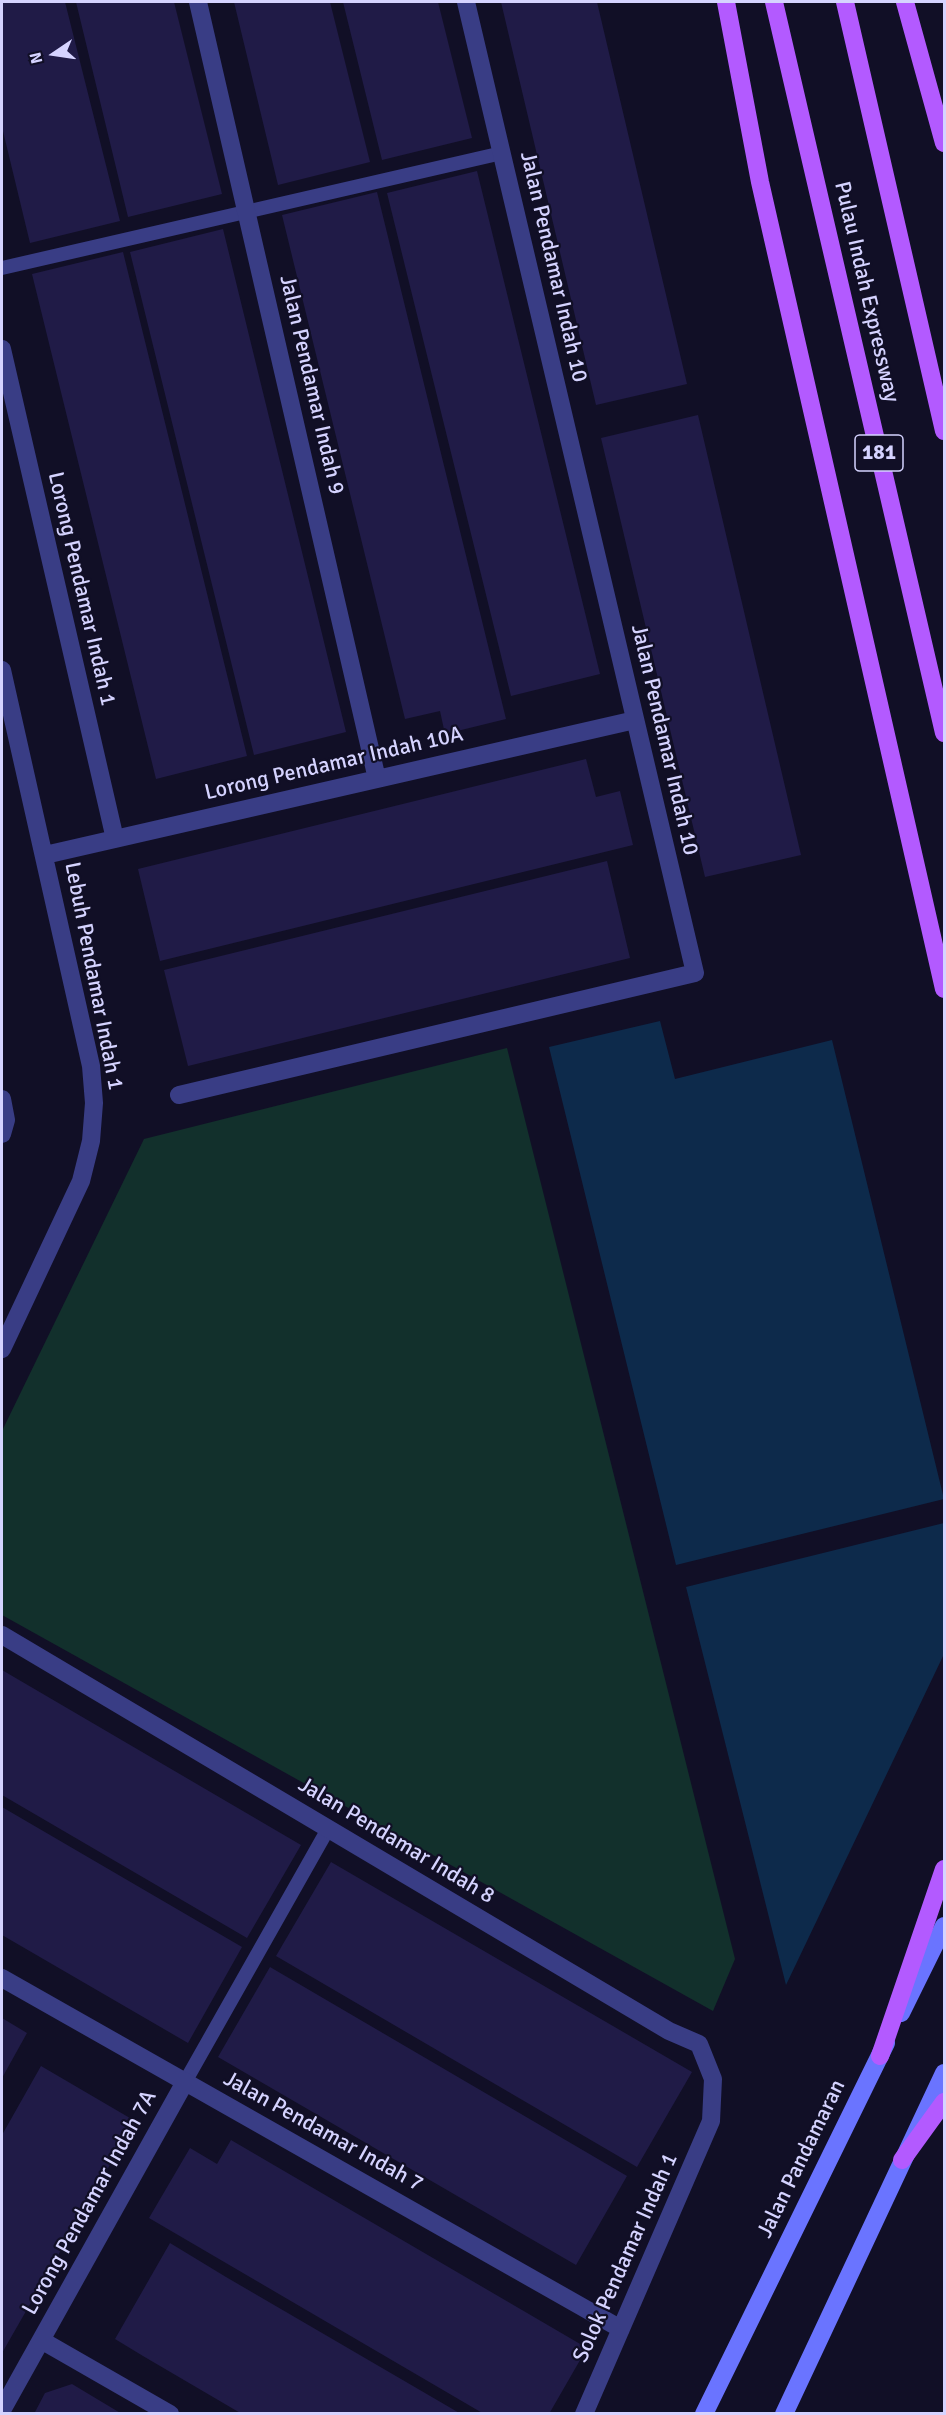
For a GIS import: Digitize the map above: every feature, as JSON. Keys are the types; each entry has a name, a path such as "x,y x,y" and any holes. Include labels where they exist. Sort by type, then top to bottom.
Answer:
{"main road":[{"path":"726,2 760,182 945,989"},
{"name":"Pulau Indah Expressway","path":"774,2 945,733"},
{"name":"Pulau Indah Expressway","path":"845,2 945,431"},
{"path":"905,2 945,143"},
{"path":"930,918 945,951"},
{"path":"880,2056 945,1869"},
{"name":"Jalan Pandamaran","path":"704,2414 945,1926"},
{"path":"784,2414 945,2073"},
{"path":"902,2160 945,2102"}],"street":[{"name":"Jalan Pendamar Indah 9","path":"198,2 377,779"},
{"name":"Jalan Pendamar Indah 10","path":"179,1095 695,973 466,2"},
{"name":"Lorong Pendamar Indah 1","path":"2,349 115,839"},
{"name":"Lebuh Pendamar Indah 1","path":"2,670 91,1066 94,1104 91,1140 81,1181 2,1349"},
{"name":"Lorong Pendamar Indah 10A","path":"45,855 635,720"},
{"path":"2,1098 6,1120 2,1134"},
{"name":"Jalan Pendamar Indah 8","path":"2,1635 669,2031 699,2044 713,2079 711,2121"},
{"name":"Jalan Pendamar Indah 7","path":"2,1978 621,2329"},
{"name":"Lorong Pendamar Indah 7A","path":"2,2410 184,2082"},
{"name":"Solok Pendamar Indah 1","path":"584,2414 711,2121"},
{"path":"41,2340 170,2414"}],"lane":[{"path":"2,268 502,153"},
{"path":"184,2082 328,1829"}],"green space":[{"path":"507,1048 735,1959 713,2011 2,1615 2,1431 144,1139"}],"water":[{"path":"660,1021 675,1079 832,1040 944,1499 676,1565 549,1047"},
{"path":"944,1523 944,1654 786,1985 686,1587"}],"building":[{"path":"2,2 65,2 120,221 30,243 2,127"},
{"path":"76,2 174,2 222,194 128,217"},
{"path":"234,2 330,2 370,162 278,185"},
{"path":"343,2 438,2 472,138 382,160"},
{"path":"501,2 597,2 687,384 596,405"},
{"path":"477,171 600,674 511,696 387,193"},
{"path":"377,192 506,719 445,734 440,711 405,719 282,215"},
{"path":"223,229 346,732 254,755 130,252"},
{"path":"123,252 247,756 156,779 32,274"},
{"path":"698,415 801,855 705,877 601,438"},
{"path":"586,759 596,797 620,791 633,845 160,961 138,869"},
{"path":"607,861 630,958 188,1066 164,970"},
{"path":"2,1670 301,1845 247,1938 2,1795"},
{"path":"2,1807 242,1947 188,2043 2,1935"},
{"path":"331,1862 692,2072 637,2167 276,1956"},
{"path":"270,1967 627,2176 576,2265 218,2057"},
{"path":"2,2018 27,2033 2,2078"},
{"path":"41,2066 135,2121 2,2353 2,2135"},
{"path":"231,2140 587,2348 549,2414 484,2414 149,2218 190,2148 217,2164"},
{"path":"170,2243 461,2414 242,2414 143,2356 115,2339"},
{"path":"72,2384 122,2414 34,2414 45,2393"}]}
